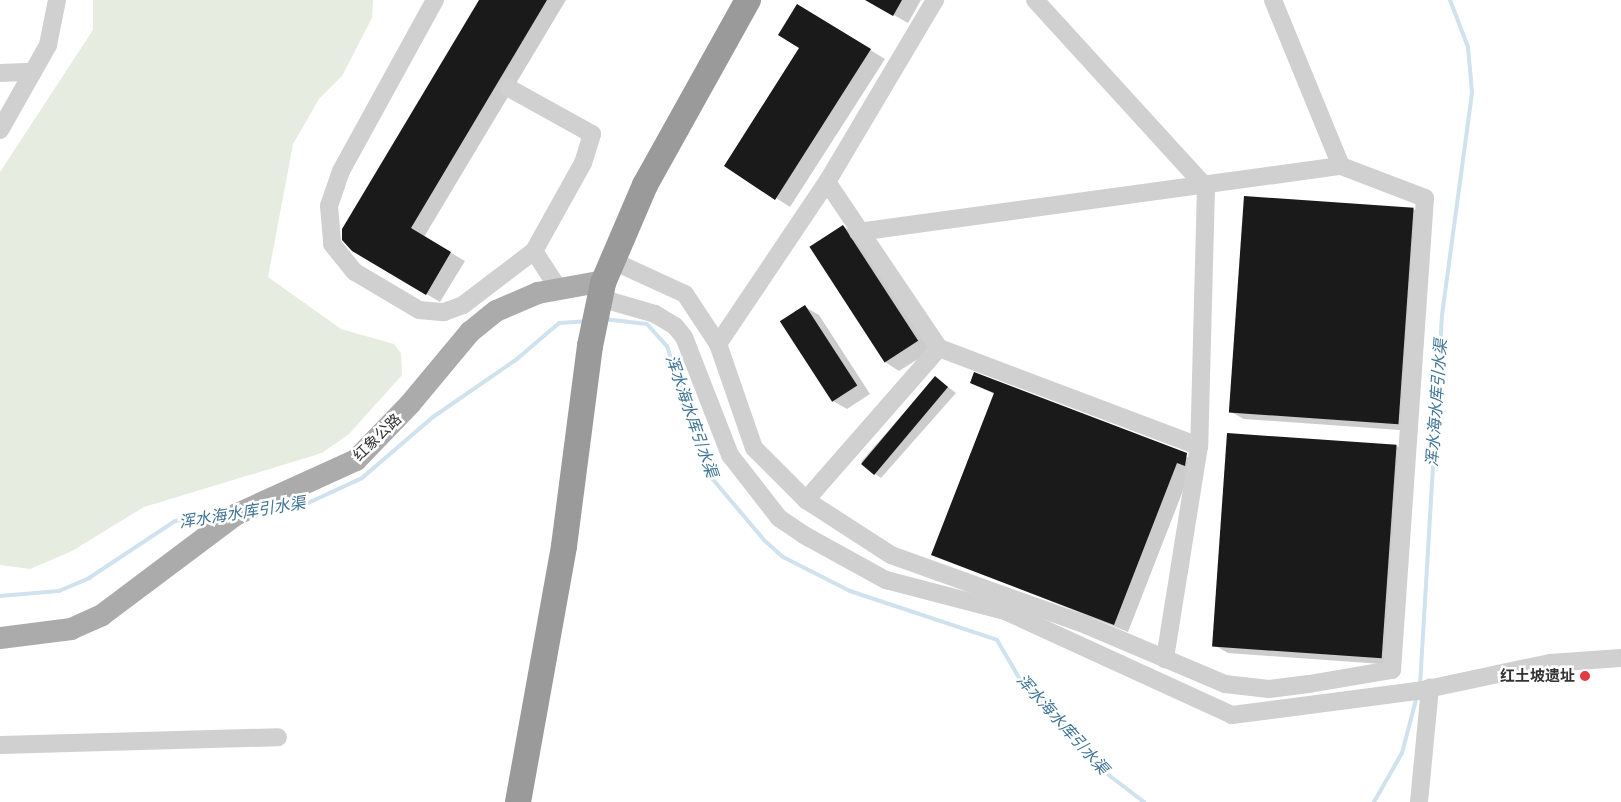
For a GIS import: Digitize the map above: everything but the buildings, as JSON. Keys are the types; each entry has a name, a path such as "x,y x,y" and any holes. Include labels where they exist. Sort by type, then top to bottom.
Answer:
{"highway":[{"path":"518,802 564,546 590,346 603,287 670,138 748,0"}],"main road":[{"name":"红象公路","path":"0,638 58,632 90,621 122,603 186,548 252,505 356,460 482,321 515,302 558,288 603,287"}],"street":[{"path":"2,120 48,45 57,0"},
{"path":"435,0 341,171 330,206 332,244 344,261 384,292 431,312 456,308 474,299 534,251 583,163 592,134 509,88"},
{"path":"718,344 827,182 935,0"},
{"path":"1035,0 1206,187 1199,446 1165,659"},
{"path":"1273,0 1341,166"},
{"path":"0,73 33,72"},
{"path":"603,287 685,294 718,344 754,448 806,500 891,555 1086,625 1226,684 1269,689 1392,670 1426,198 1341,166 1206,187 858,232"},
{"path":"827,182 858,232 939,348 1199,446"},
{"path":"534,251 558,288"},
{"path":"603,287 675,326 684,337 730,455 780,518 886,580 1005,611 1232,715 1417,691 1550,663 1621,658"},
{"path":"806,500 939,348"},
{"path":"1417,691 1419,802"},
{"path":"0,745 278,737"}],"shaded area":[{"path":"93,0 373,0 372,18 342,76 319,99 293,144 268,277 341,329 394,344 401,353 402,375 349,434 322,453 144,507 72,551 30,569 0,565 0,172 93,30"}],"waterway":[{"name":"浑水海水库引水渠","path":"1420,685 1442,315 1472,92 1468,47 1450,0"},
{"name":"浑水海水库引水渠","path":"604,319 647,324 667,346 710,476 765,541 783,557 850,591 997,640 1021,681 1106,773 1144,802"},
{"name":"浑水海水库引水渠","path":"276,507 308,503 362,478 433,417 517,359 559,323 585,321"},
{"name":"浑水海水库引水渠","path":"0,596 59,591 89,578 175,521 220,514"},
{"name":"浑水海水库引水渠","path":"1374,802 1402,753 1417,696"}],"place":[{"name":"红土坡遗址","path":"1585,676"}]}
